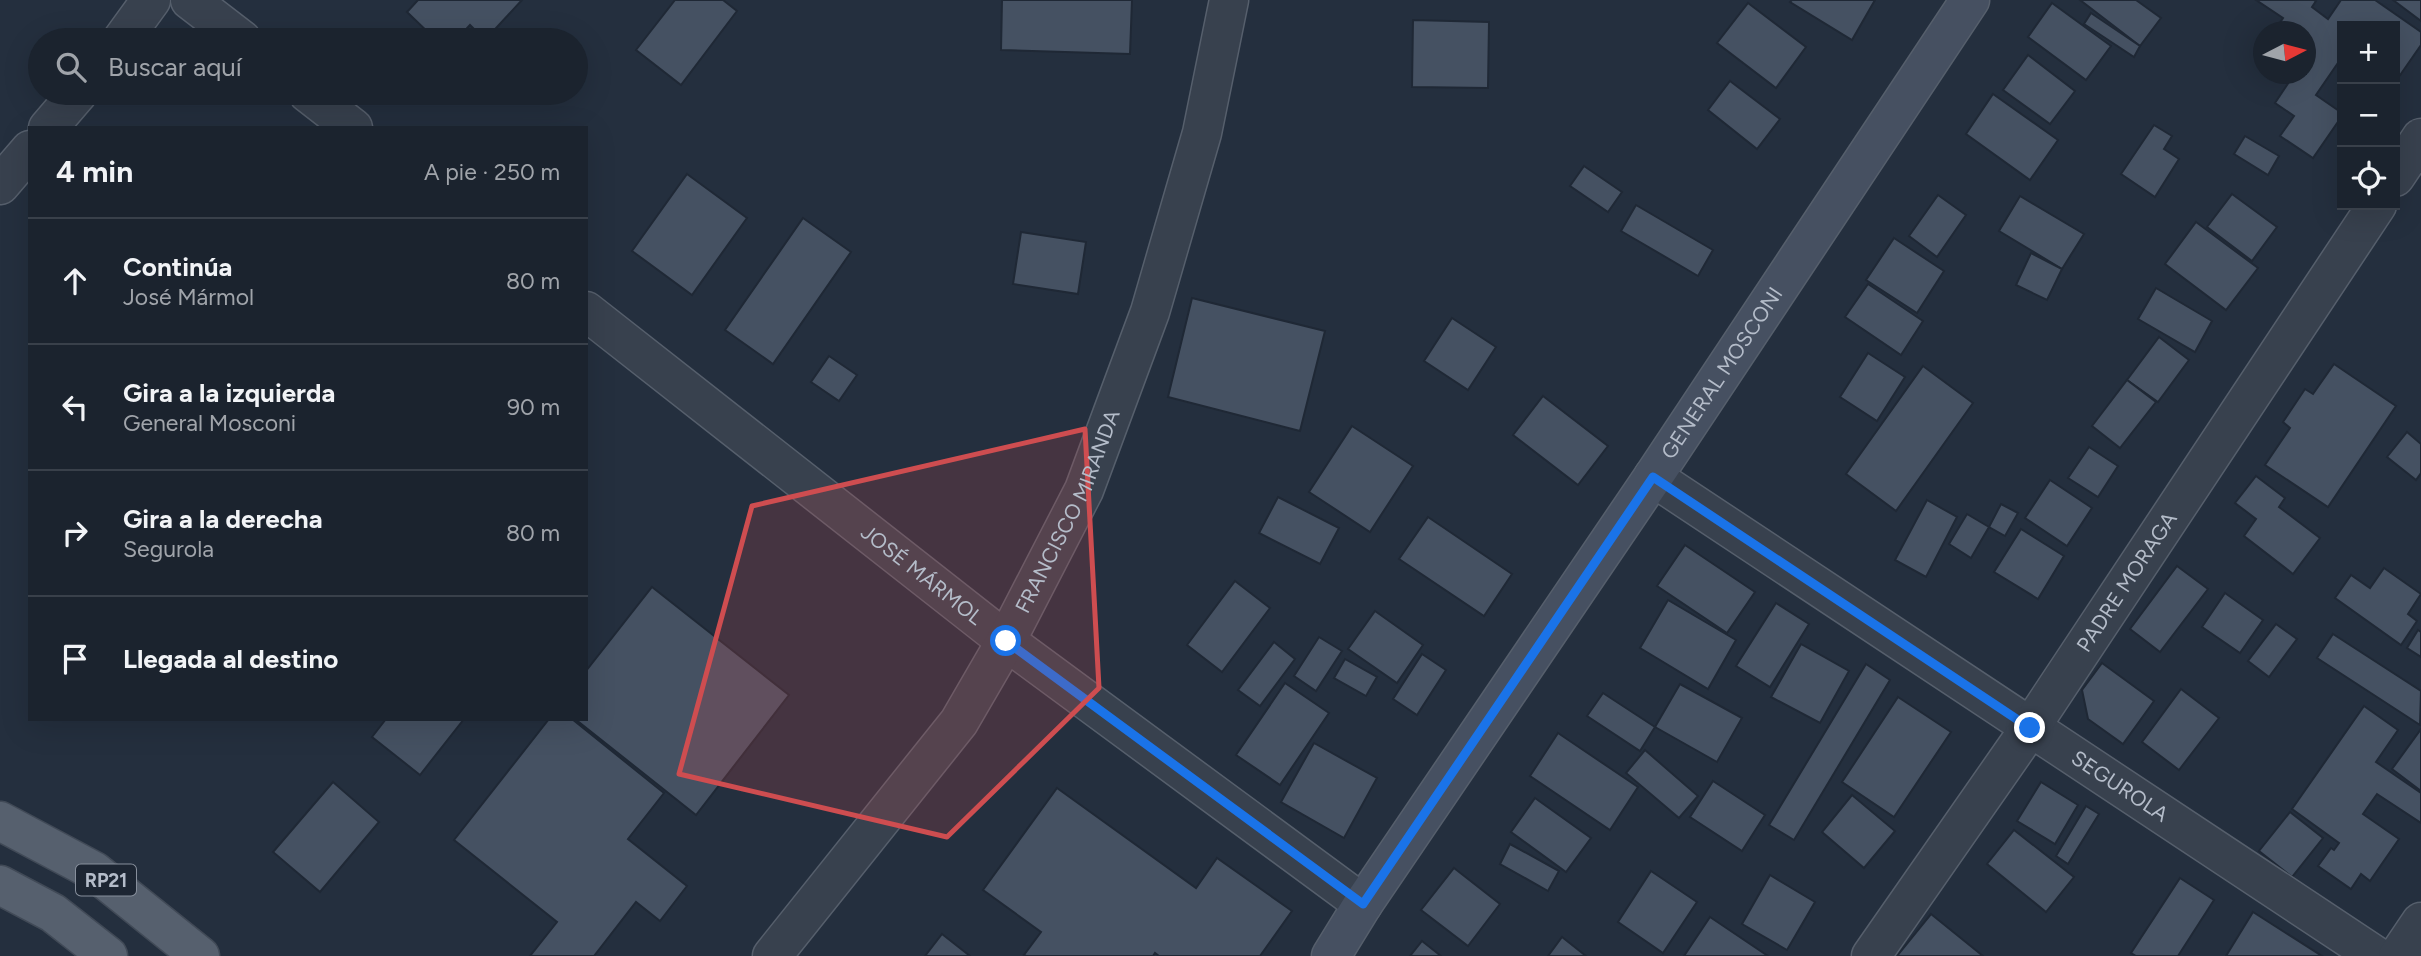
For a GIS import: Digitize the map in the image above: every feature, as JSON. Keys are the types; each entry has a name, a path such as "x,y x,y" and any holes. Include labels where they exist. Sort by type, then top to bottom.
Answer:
{"main road":[{"name":"RP21","path":"0,821 94,871 200,956"},
{"name":"RP21","path":"0,885 53,913 108,956"}],"street":[{"path":"131,28 151,0"},
{"path":"190,0 226,28"},
{"name":"FRANCISCO MIRANDA","path":"772,956 959,722 1006,641 1084,490 1150,312 1202,133 1229,0"},
{"name":"GENERAL MOSCONI","path":"1331,956 1363,904 1653,477 1970,0"},
{"path":"50,126 68,105"},
{"path":"323,105 350,126"},
{"path":"2400,170 2421,138"},
{"path":"0,185 28,152"},
{"name":"PADRE MORAGA","path":"1871,956 2030,728 2374,210"},
{"name":"JOSÉ MÁRMOL","path":"588,313 1006,641 1363,904"},
{"name":"SEGUROLA","path":"1653,477 2376,956"},
{"path":"2398,956 2421,922"}],"highlighted area":[{"path":"1085,429 1099,688 947,837 679,774 752,506"}],"building":[{"path":"418,0 522,0 496,28 473,28 470,25 467,28 424,28 407,12"},
{"path":"675,0 723,0 737,11 681,85 636,50"},
{"path":"1002,0 1132,0 1130,54 1001,50"},
{"path":"1875,0 1852,40 1790,2"},
{"path":"2080,0 2136,0 2161,18 2140,46"},
{"path":"2256,0 2314,0 2316,1 2312,7 2328,19 2341,0 2375,0 2421,32 2421,45 2400,75 2400,21 2337,21 2337,64 2316,95 2337,110 2337,123 2313,158 2280,136 2294,116 2275,103 2288,84 2316,84 2316,21 2281,21 2283,18"},
{"path":"2393,0 2421,0 2421,21"},
{"path":"1748,3 1806,47 1776,88 1717,43"},
{"path":"2052,3 2111,46 2086,80 2028,37"},
{"path":"2091,13 2140,46 2134,57 2084,24"},
{"path":"1413,20 1489,22 1488,88 1412,87"},
{"path":"2028,55 2075,91 2050,124 2003,90"},
{"path":"1730,81 1780,119 1757,149 1708,110"},
{"path":"1993,94 2058,140 2030,180 1966,134"},
{"path":"2154,125 2172,136 2164,149 2179,159 2155,197 2121,174"},
{"path":"2245,136 2279,156 2268,175 2234,154"},
{"path":"1584,166 1622,192 1608,212 1570,186"},
{"path":"687,174 747,218 692,295 632,251"},
{"path":"2232,194 2277,227 2252,261 2207,227"},
{"path":"1938,195 1966,215 1937,257 1909,236"},
{"path":"2020,196 2084,234 2062,269 1999,231"},
{"path":"1636,205 1713,250 1698,276 1621,231"},
{"path":"803,218 851,252 773,364 725,330"},
{"path":"2196,222 2258,268 2226,310 2165,264"},
{"path":"1021,232 1086,242 1078,294 1013,284"},
{"path":"1894,238 1944,271 1917,313 1866,280"},
{"path":"2031,253 2062,269 2047,300 2016,285"},
{"path":"1868,284 1923,321 1901,355 1845,317"},
{"path":"2156,288 2212,321 2195,352 2138,319"},
{"path":"1192,298 1325,331 1300,431 1168,397"},
{"path":"1452,318 1496,347 1468,390 1424,361"},
{"path":"2159,337 2189,360 2158,402 2127,380"},
{"path":"1868,353 1905,377 1877,421 1840,397"},
{"path":"829,356 857,375 839,401 811,382"},
{"path":"2334,364 2396,406 2328,507 2265,465 2290,428 2283,422 2305,389 2313,394"},
{"path":"1923,366 1973,403 1896,511 1846,474"},
{"path":"2127,380 2156,402 2120,448 2092,426"},
{"path":"1543,396 1608,446 1578,485 1513,435"},
{"path":"1352,426 1413,466 1370,532 1309,492"},
{"path":"2407,432 2421,444 2421,473 2416,480 2387,457"},
{"path":"2089,447 2118,466 2098,497 2068,478"},
{"path":"2256,476 2285,498 2279,507 2320,538 2293,574 2244,536 2256,519 2235,503"},
{"path":"2050,480 2092,508 2067,546 2025,518"},
{"path":"1278,497 1339,528 1320,564 1259,533"},
{"path":"1927,500 1957,517 1926,577 1895,560"},
{"path":"2001,504 2018,513 2005,536 1989,527"},
{"path":"1967,514 1989,527 1971,558 1949,544"},
{"path":"1428,517 1512,574 1484,616 1399,559"},
{"path":"2021,529 2064,556 2038,599 1994,572"},
{"path":"1685,545 1755,592 1727,633 1657,586"},
{"path":"2177,566 2208,589 2160,652 2130,629"},
{"path":"2384,568 2421,594 2408,614 2417,621 2401,645 2335,598 2351,575 2370,588"},
{"path":"1235,581 1270,608 1222,672 1187,645"},
{"path":"652,587 789,695 696,815 578,721 588,721 588,668"},
{"path":"2225,593 2263,620 2240,653 2202,627"},
{"path":"1668,600 1736,640 1708,689 1640,648"},
{"path":"1776,603 1809,624 1770,687 1736,666"},
{"path":"1375,611 1423,645 1397,683 1348,649"},
{"path":"2276,624 2297,639 2269,677 2248,661"},
{"path":"2418,630 2421,632 2421,657 2407,648"},
{"path":"2333,634 2421,691 2420,725 2317,658"},
{"path":"1319,637 1342,651 1316,691 1294,676"},
{"path":"1274,642 1295,659 1260,706 1238,690"},
{"path":"1801,644 1849,671 1820,723 1771,697"},
{"path":"1422,654 1446,670 1417,715 1393,699"},
{"path":"1345,659 1377,677 1366,696 1334,678"},
{"path":"2102,663 2154,701 2123,744 2088,719 2082,690"},
{"path":"1866,664 1890,680 1794,840 1769,825"},
{"path":"1285,683 1329,713 1280,785 1236,755"},
{"path":"1680,684 1742,718 1717,762 1655,727"},
{"path":"2181,689 2219,718 2179,770 2142,742"},
{"path":"1603,693 1655,727 1640,751 1587,716"},
{"path":"1898,697 1951,732 1894,817 1842,782"},
{"path":"2364,706 2398,730 2376,762 2421,793 2421,823 2377,794 2363,814 2399,839 2370,881 2361,874 2351,889 2318,866 2331,848 2334,850 2339,843 2292,809"},
{"path":"384,721 462,721 420,775 372,737"},
{"path":"547,721 574,721 664,793 628,839 687,886 660,921 636,902 594,956 530,956 557,922 454,840"},
{"path":"2421,729 2421,791 2392,769"},
{"path":"1558,733 1638,787 1610,830 1530,776"},
{"path":"1314,743 1377,778 1344,838 1281,802"},
{"path":"1645,750 1698,796 1679,818 1626,773"},
{"path":"1713,781 1765,815 1742,851 1690,817"},
{"path":"333,782 379,822 320,892 273,852"},
{"path":"2041,782 2078,805 2055,844 2017,821"},
{"path":"1057,788 1196,888 1217,858 1292,911 1260,956 1159,956 1155,953 1153,956 1024,955 1041,932 983,890"},
{"path":"1852,795 1895,831 1864,868 1822,832"},
{"path":"1535,798 1591,838 1566,872 1511,832"},
{"path":"2086,806 2099,814 2068,864 2056,856"},
{"path":"2290,812 2323,838 2292,877 2259,851"},
{"path":"2014,830 2074,877 2046,912 1987,864"},
{"path":"1510,844 1559,871 1548,891 1500,864"},
{"path":"1454,868 1500,904 1468,946 1421,910"},
{"path":"1651,871 1697,902 1663,953 1618,922"},
{"path":"1770,875 1815,902 1787,950 1742,924"},
{"path":"2180,878 2214,900 2178,956 2136,956 2131,953"},
{"path":"2253,912 2322,956 2226,956"},
{"path":"1931,914 1983,956 1897,956"},
{"path":"1710,917 1768,956 1684,956"},
{"path":"942,934 970,956 925,956"},
{"path":"1562,937 1586,956 1548,956"},
{"path":"1422,941 1441,956 1410,956"}],"route":[{"path":"1006,641 1363,904 1653,477 2030,728"}]}
